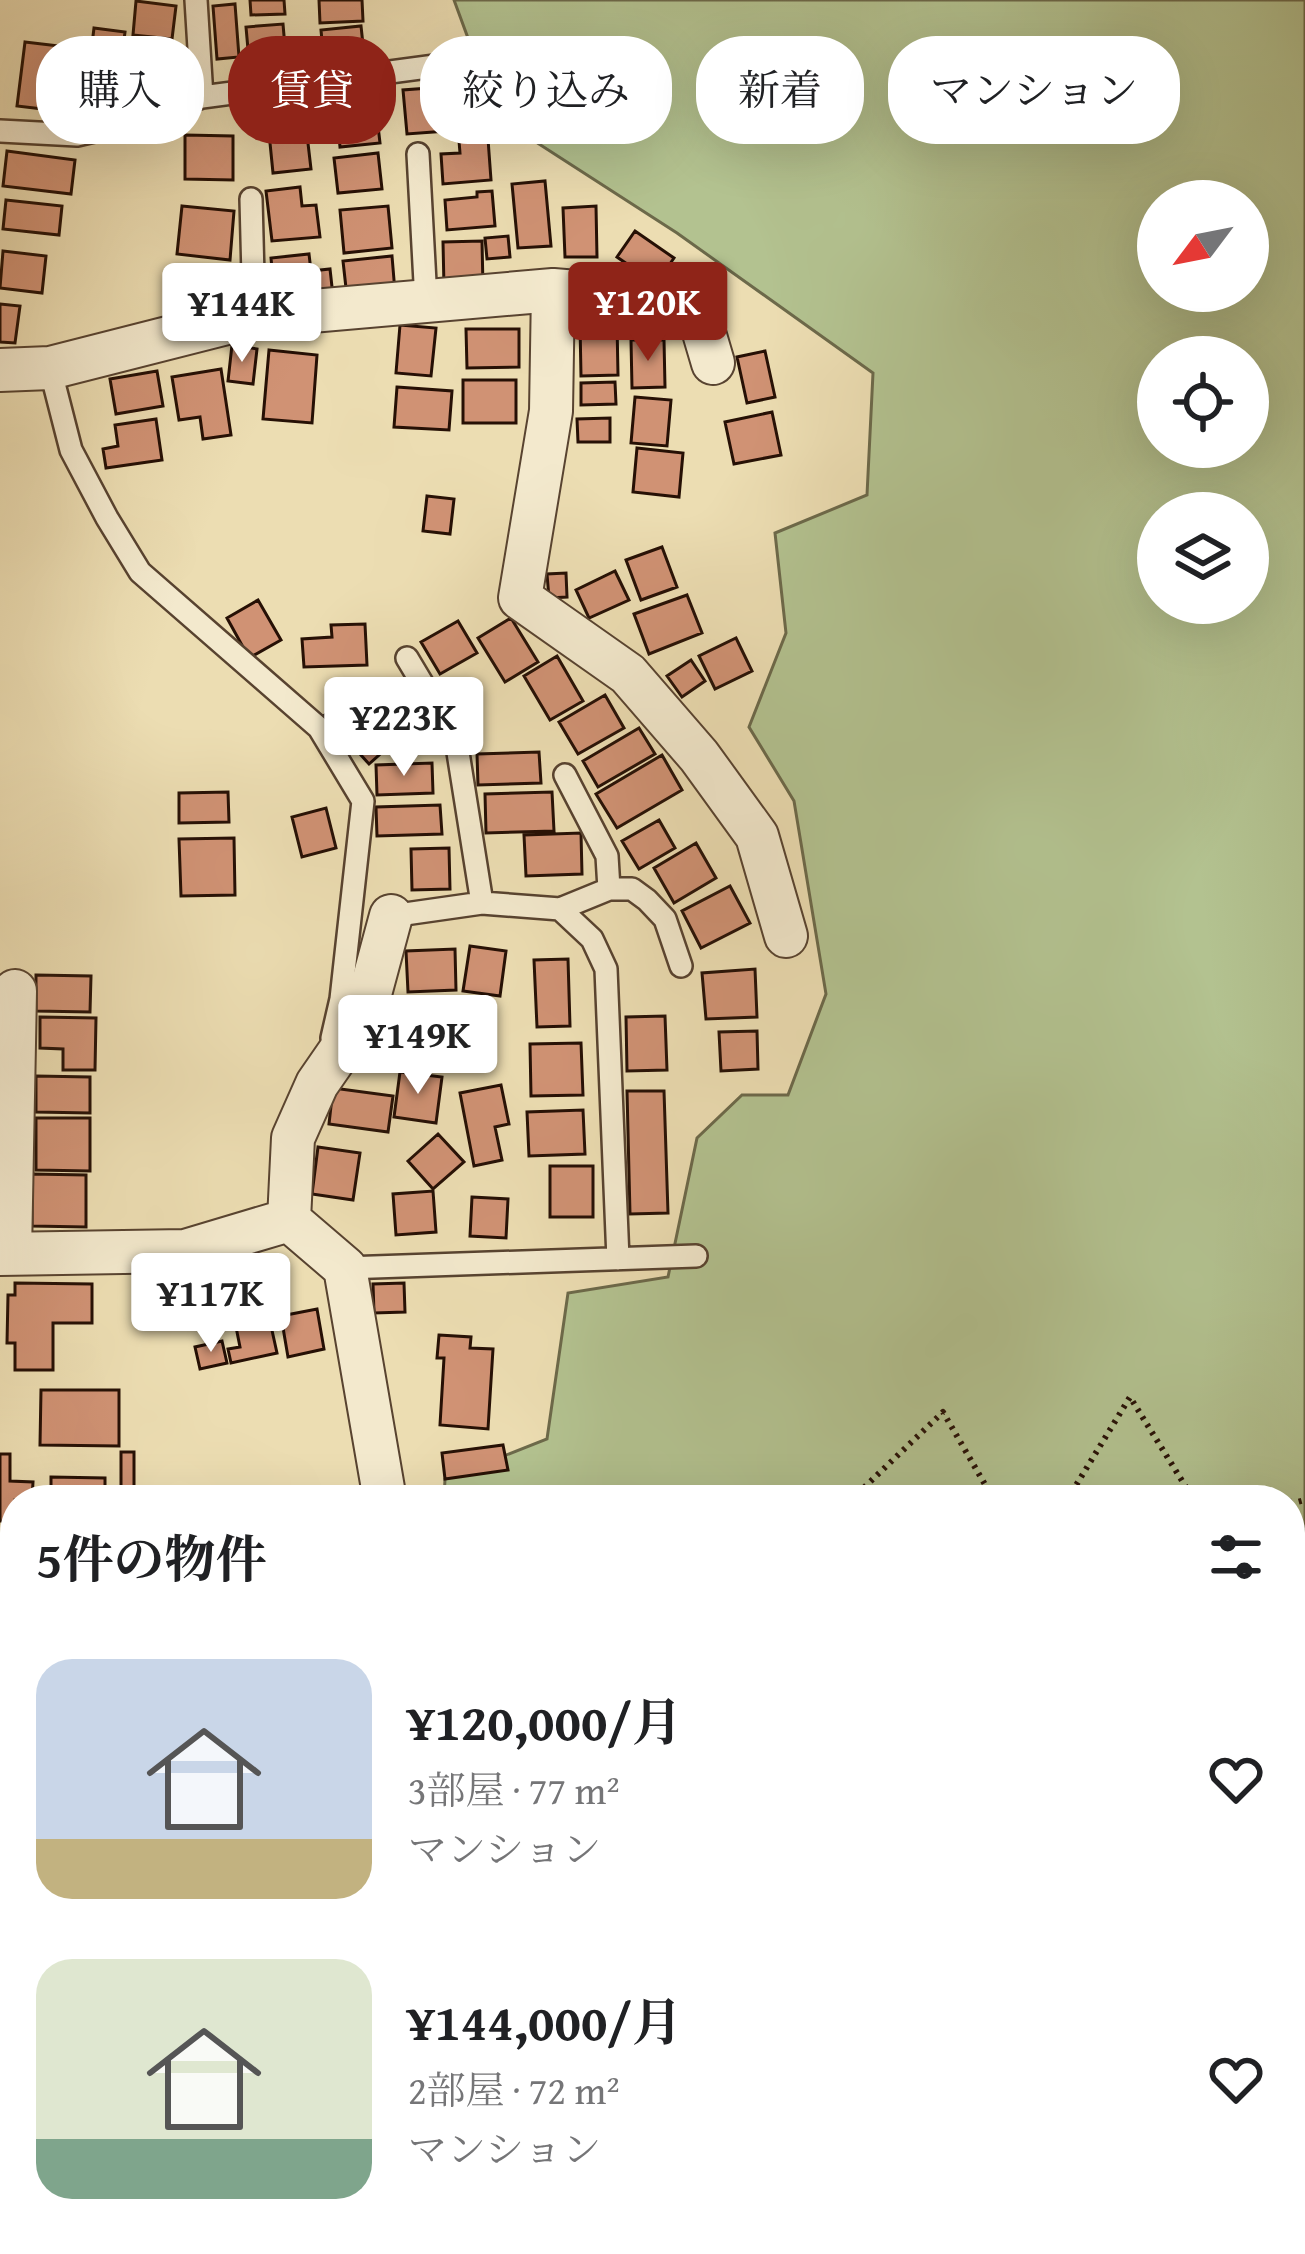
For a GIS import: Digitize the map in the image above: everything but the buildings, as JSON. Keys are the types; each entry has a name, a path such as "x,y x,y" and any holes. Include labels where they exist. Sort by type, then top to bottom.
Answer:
{"street":[{"path":"554,290 550,411 520,598 628,674 699,756 757,836 786,936"},
{"path":"0,370 50,368 254,316 554,290 695,302 712,363"},
{"path":"289,1220 293,1138 317,1084 364,1016 391,916"},
{"path":"15,991 5,1253 185,1250 289,1220"},
{"path":"289,1220 345,1268 382,1485"}],"lane":[{"path":"196,0 198,36"},
{"path":"204,97 420,68"},
{"path":"0,130 36,132"},
{"path":"418,154 426,301"},
{"path":"251,199 254,316"},
{"path":"50,368 71,450 140,572 319,728 363,801 341,999 332,1038 337,1055"},
{"path":"407,658 456,740 482,903"},
{"path":"565,775 608,856 609,889"},
{"path":"391,916 482,903 560,909 609,889 632,889 665,920 680,966"},
{"path":"560,909 592,939 606,969 619,1259"},
{"path":"345,1268 696,1256"}],"path":[{"path":"1076,1485 1130,1397 1185,1485"},
{"path":"867,1485 943,1412 985,1485"}],"green space":[{"path":"454,0 1305,0 1305,1485 445,1485 445,1479 547,1439 568,1293 668,1277 697,1138 742,1095 788,1095 826,994 794,801 749,727 786,633 775,533 867,495 873,373 677,233 539,144 672,144 672,36 467,36"}]}
